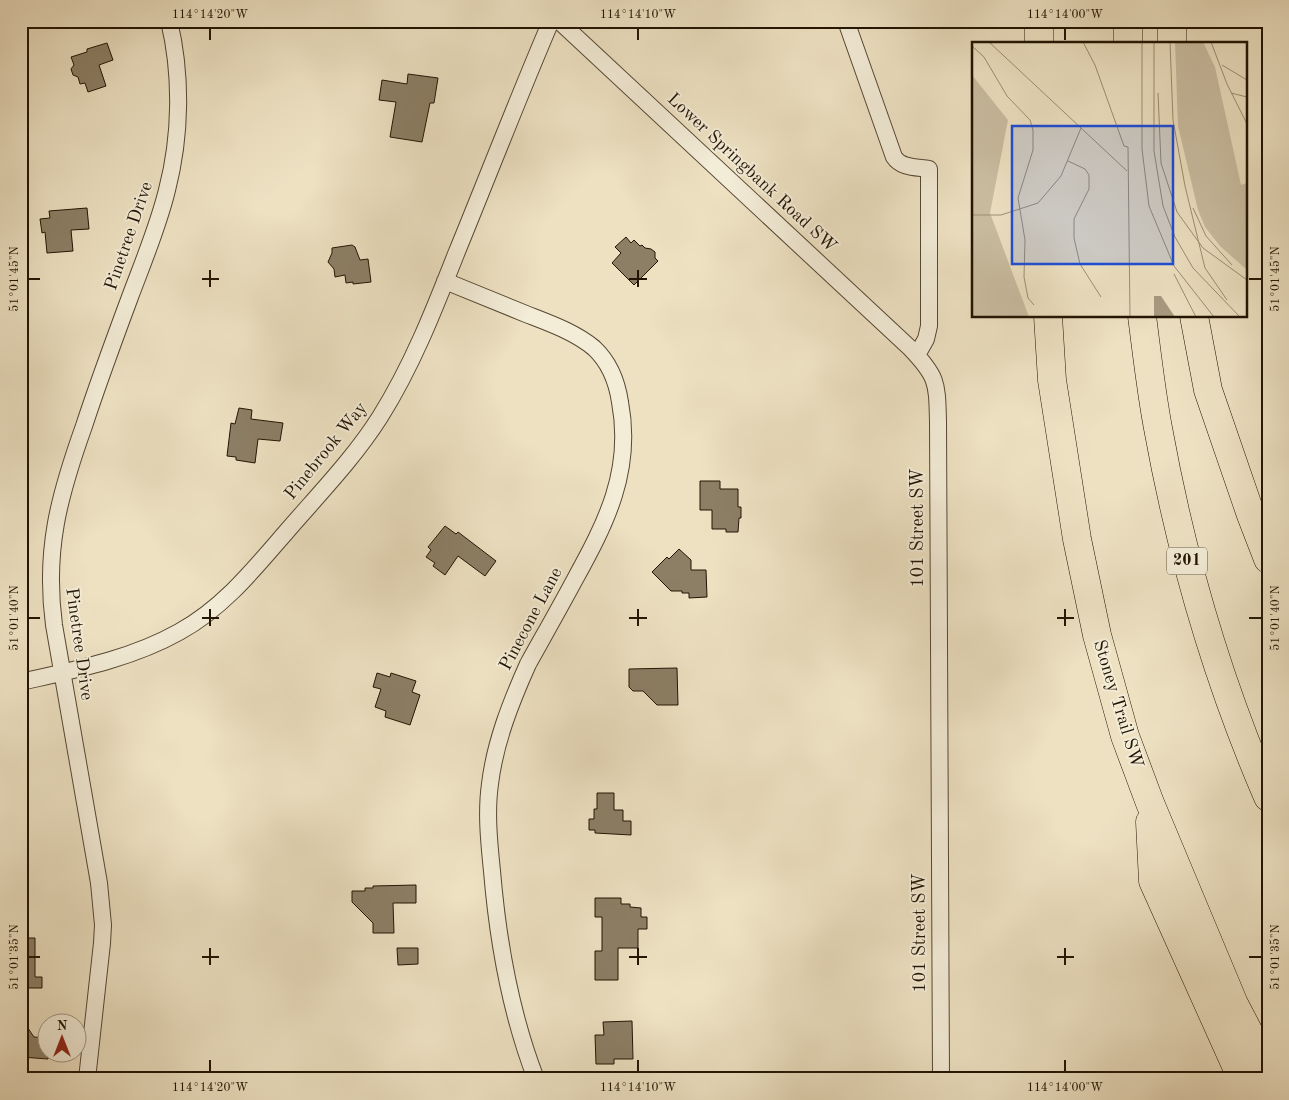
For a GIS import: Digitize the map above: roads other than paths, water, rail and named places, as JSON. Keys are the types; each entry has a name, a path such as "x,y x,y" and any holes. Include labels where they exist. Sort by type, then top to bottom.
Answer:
{"highway":[{"path":"1039,21 1039,42"},
{"path":"1128,21 1128,42"},
{"path":"1172,21 1172,42"},
{"name":"Stoney Trail SW","path":"1048,318 1052,380 1081,558 1097,635 1123,727 1150,803 1234,1004 1268,1068"},
{"name":"201","path":"1142,318 1158,428 1183,545 1206,633 1234,713 1268,797"},
{"path":"1194,318 1208,390 1268,559"},
{"path":"1150,803 1153,881 1242,1079"}],"street":[{"name":"Pinetree Drive","path":"87,1079 102,943 102,909 96,864 62,673 50,588 50,571 54,532 70,465 154,232 167,190 178,126 174,50 169,21"},
{"name":"Pinebrook Way","path":"21,682 62,673 140,649 180,632 212,610 240,584 350,458 372,430 402,381 551,21"},
{"name":"Lower Springbank Road SW","path":"559,21 917,355"},
{"path":"846,21 894,157 900,164 928,169 929,326 926,339 917,355"},
{"name":"Pinecone Lane","path":"445,281 544,321 583,340 604,360 613,376 622,408 622,463 612,505 600,536 519,683 501,735 490,783 488,800 490,846 497,926 509,995 536,1079"},
{"name":"101 Street SW","path":"917,355 932,375 937,408 941,1079"}]}
